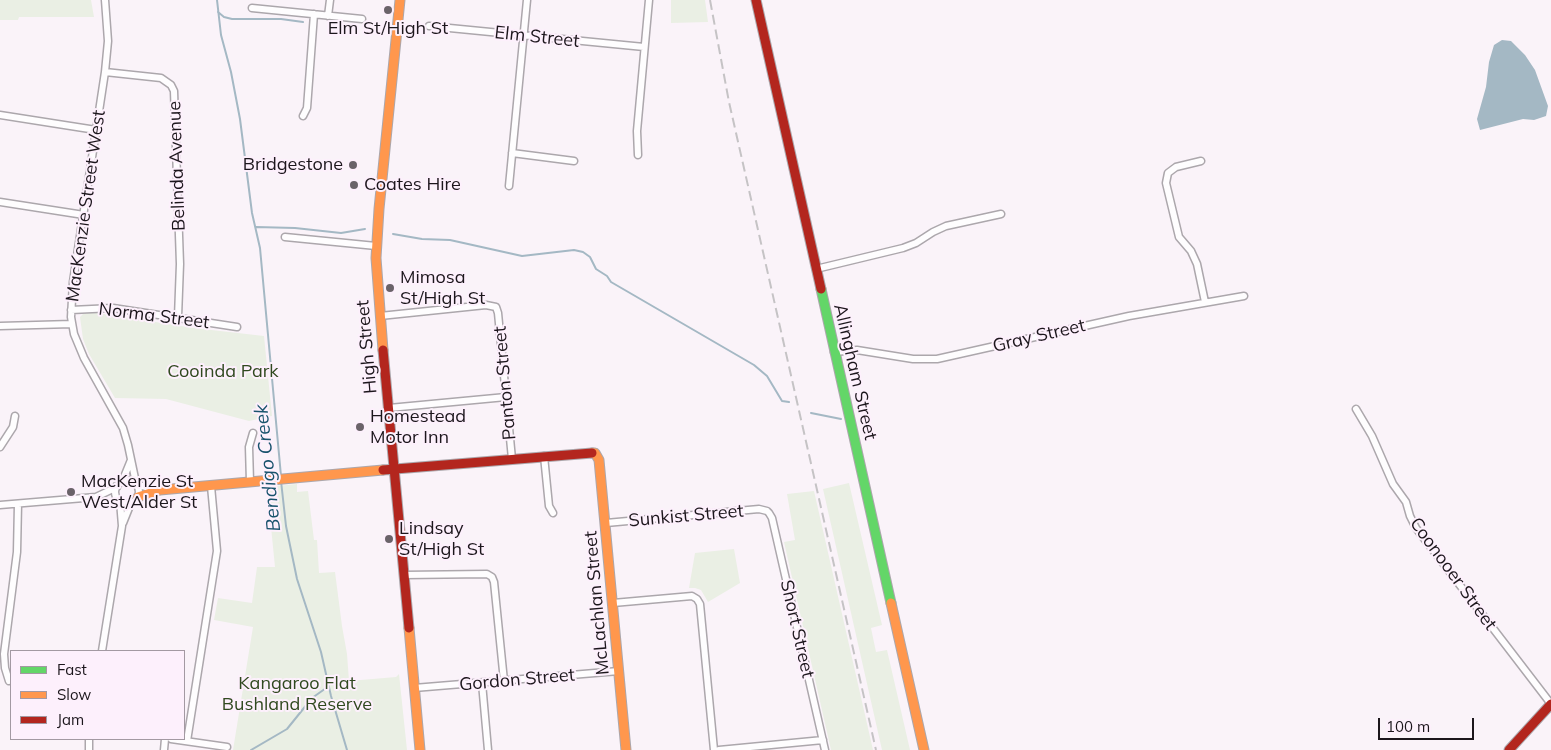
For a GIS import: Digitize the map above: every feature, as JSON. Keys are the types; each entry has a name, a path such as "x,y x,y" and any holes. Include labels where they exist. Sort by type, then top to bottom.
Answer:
{"main road":[{"name":"High Street","path":"400,0 376,246 380,316 420,750"},
{"name":"Allingham Street","path":"756,0 924,750"},
{"name":"McLachlan Street","path":"544,456 591,452 596,453 599,460 626,750"},
{"path":"134,500 160,490 544,456"},
{"path":"1509,750 1551,704"}],"street":[{"name":"MacKenzie Street West","path":"105,0 108,41 105,72 73,282 71,310 72,324 84,358 123,428 137,484"},
{"path":"328,16 330,0"},
{"path":"509,186 527,0"},
{"path":"638,155 637,131 649,0"},
{"path":"252,8 362,18"},
{"path":"303,116 307,108 314,14"},
{"name":"Elm Street","path":"429,26 644,47"},
{"name":"Belinda Avenue","path":"105,72 161,78 171,84 174,91 180,264 178,317"},
{"path":"0,115 96,130"},
{"path":"512,154 574,161"},
{"path":"1201,161 1176,167 1168,173 1166,183 1179,237 1191,252 1197,264 1205,302"},
{"path":"0,202 84,215"},
{"path":"816,269 903,248 946,226 1001,214"},
{"path":"286,236 376,246"},
{"name":"Gray Street","path":"834,352 857,350 913,358 948,358 1129,316 1244,296"},
{"name":"Panton Street","path":"380,316 486,305 496,307 512,459"},
{"name":"Norma Street","path":"71,310 113,308 237,327"},
{"name":"Norma Street","path":"0,326 72,324"},
{"path":"389,408 506,397"},
{"name":"Coonooer Street","path":"1356,409 1372,436 1393,484 1406,502 1416,528 1551,704"},
{"path":"0,447 13,426 15,416"},
{"path":"250,482 249,447 253,433"},
{"path":"544,456 549,506 553,514"},
{"path":"102,650 122,526 119,500 115,492 127,472 131,459"},
{"path":"96,497 128,480 160,490"},
{"path":"122,526 139,491 137,484"},
{"path":"187,741 217,551 211,486"},
{"path":"0,505 96,497 119,500 125,504 134,500"},
{"path":"9,681 5,668 4,654 17,552 18,504"},
{"name":"Sunkist Street","path":"606,523 754,509 766,511"},
{"name":"Short Street","path":"766,511 772,518 825,750"},
{"path":"404,575 487,574 492,577 504,681"},
{"path":"613,602 692,596 697,598 700,604 714,750"},
{"name":"Gordon Street","path":"414,688 619,670"},
{"path":"482,683 488,750"},
{"path":"179,740 227,747"},
{"path":"719,750 823,740"}],"green space":[{"path":"0,0 91,0 94,17 19,17 18,20 0,20"},
{"path":"671,0 705,0 708,22 671,23"},
{"name":"Cooinda Park","path":"92,312 194,328 264,336 272,416 249,421 166,399 115,398 89,354 83,339 80,317 83,314"},
{"path":"849,483 882,625 871,628 876,652 887,650 910,750 882,750 823,489"},
{"name":"Kangaroo Flat Bushland Reserve","path":"297,484 297,492 308,491 314,540 317,540 319,573 335,572 349,681 396,677 399,674 407,750 233,750 253,627 214,620 218,598 252,603 257,567 275,567 267,487"},
{"path":"814,491 873,750 831,750 784,542 795,540 787,494"},
{"path":"734,549 740,583 708,602 701,590 689,588 695,553"}],"water":[{"path":"1502,40 1511,41 1525,55 1535,70 1548,106 1546,116 1534,120 1523,119 1480,130 1477,119 1486,87 1489,62 1494,45"}],"waterway":[{"name":"Bendigo Creek","path":"217,0 221,35 231,72 240,119 252,213 260,248 281,476"},
{"path":"218,12 224,17 232,19 281,19 303,22"},
{"path":"256,227 295,228 341,233 365,229"},
{"path":"393,234 422,239 450,240 522,256 574,250 583,252 590,257 596,269 607,276 611,282 754,365 767,376 782,401 789,402"},
{"path":"811,413 841,419"},
{"name":"Bendigo Creek","path":"281,481 286,526 297,579 321,652 331,696 347,750"},
{"path":"251,750 287,729 312,698 329,686"}],"railway":[{"path":"710,0 729,102 876,750"}],"traffic: fast":[{"path":"821,289 891,603"}],"traffic: slow":[{"path":"383,350 376,258 379,209 400,0"},
{"path":"592,453 595,453 599,460 626,750"},
{"path":"138,497 160,490 383,470"},
{"path":"891,603 924,750"},
{"path":"409,628 420,750"}],"traffic: jam":[{"path":"756,0 821,289"},
{"path":"383,350 409,628"},
{"path":"383,470 592,453"},
{"path":"1509,750 1551,704"}],"place":[{"name":"Elm St/High St","path":"388,10"},
{"name":"Bridgestone","path":"353,165"},
{"name":"Coates Hire","path":"354,185"},
{"name":"Mimosa St/High St","path":"390,288"},
{"name":"Homestead Motor Inn","path":"360,427"},
{"name":"MacKenzie St West/Alder St","path":"71,492"},
{"name":"Lindsay St/High St","path":"389,539"}]}
